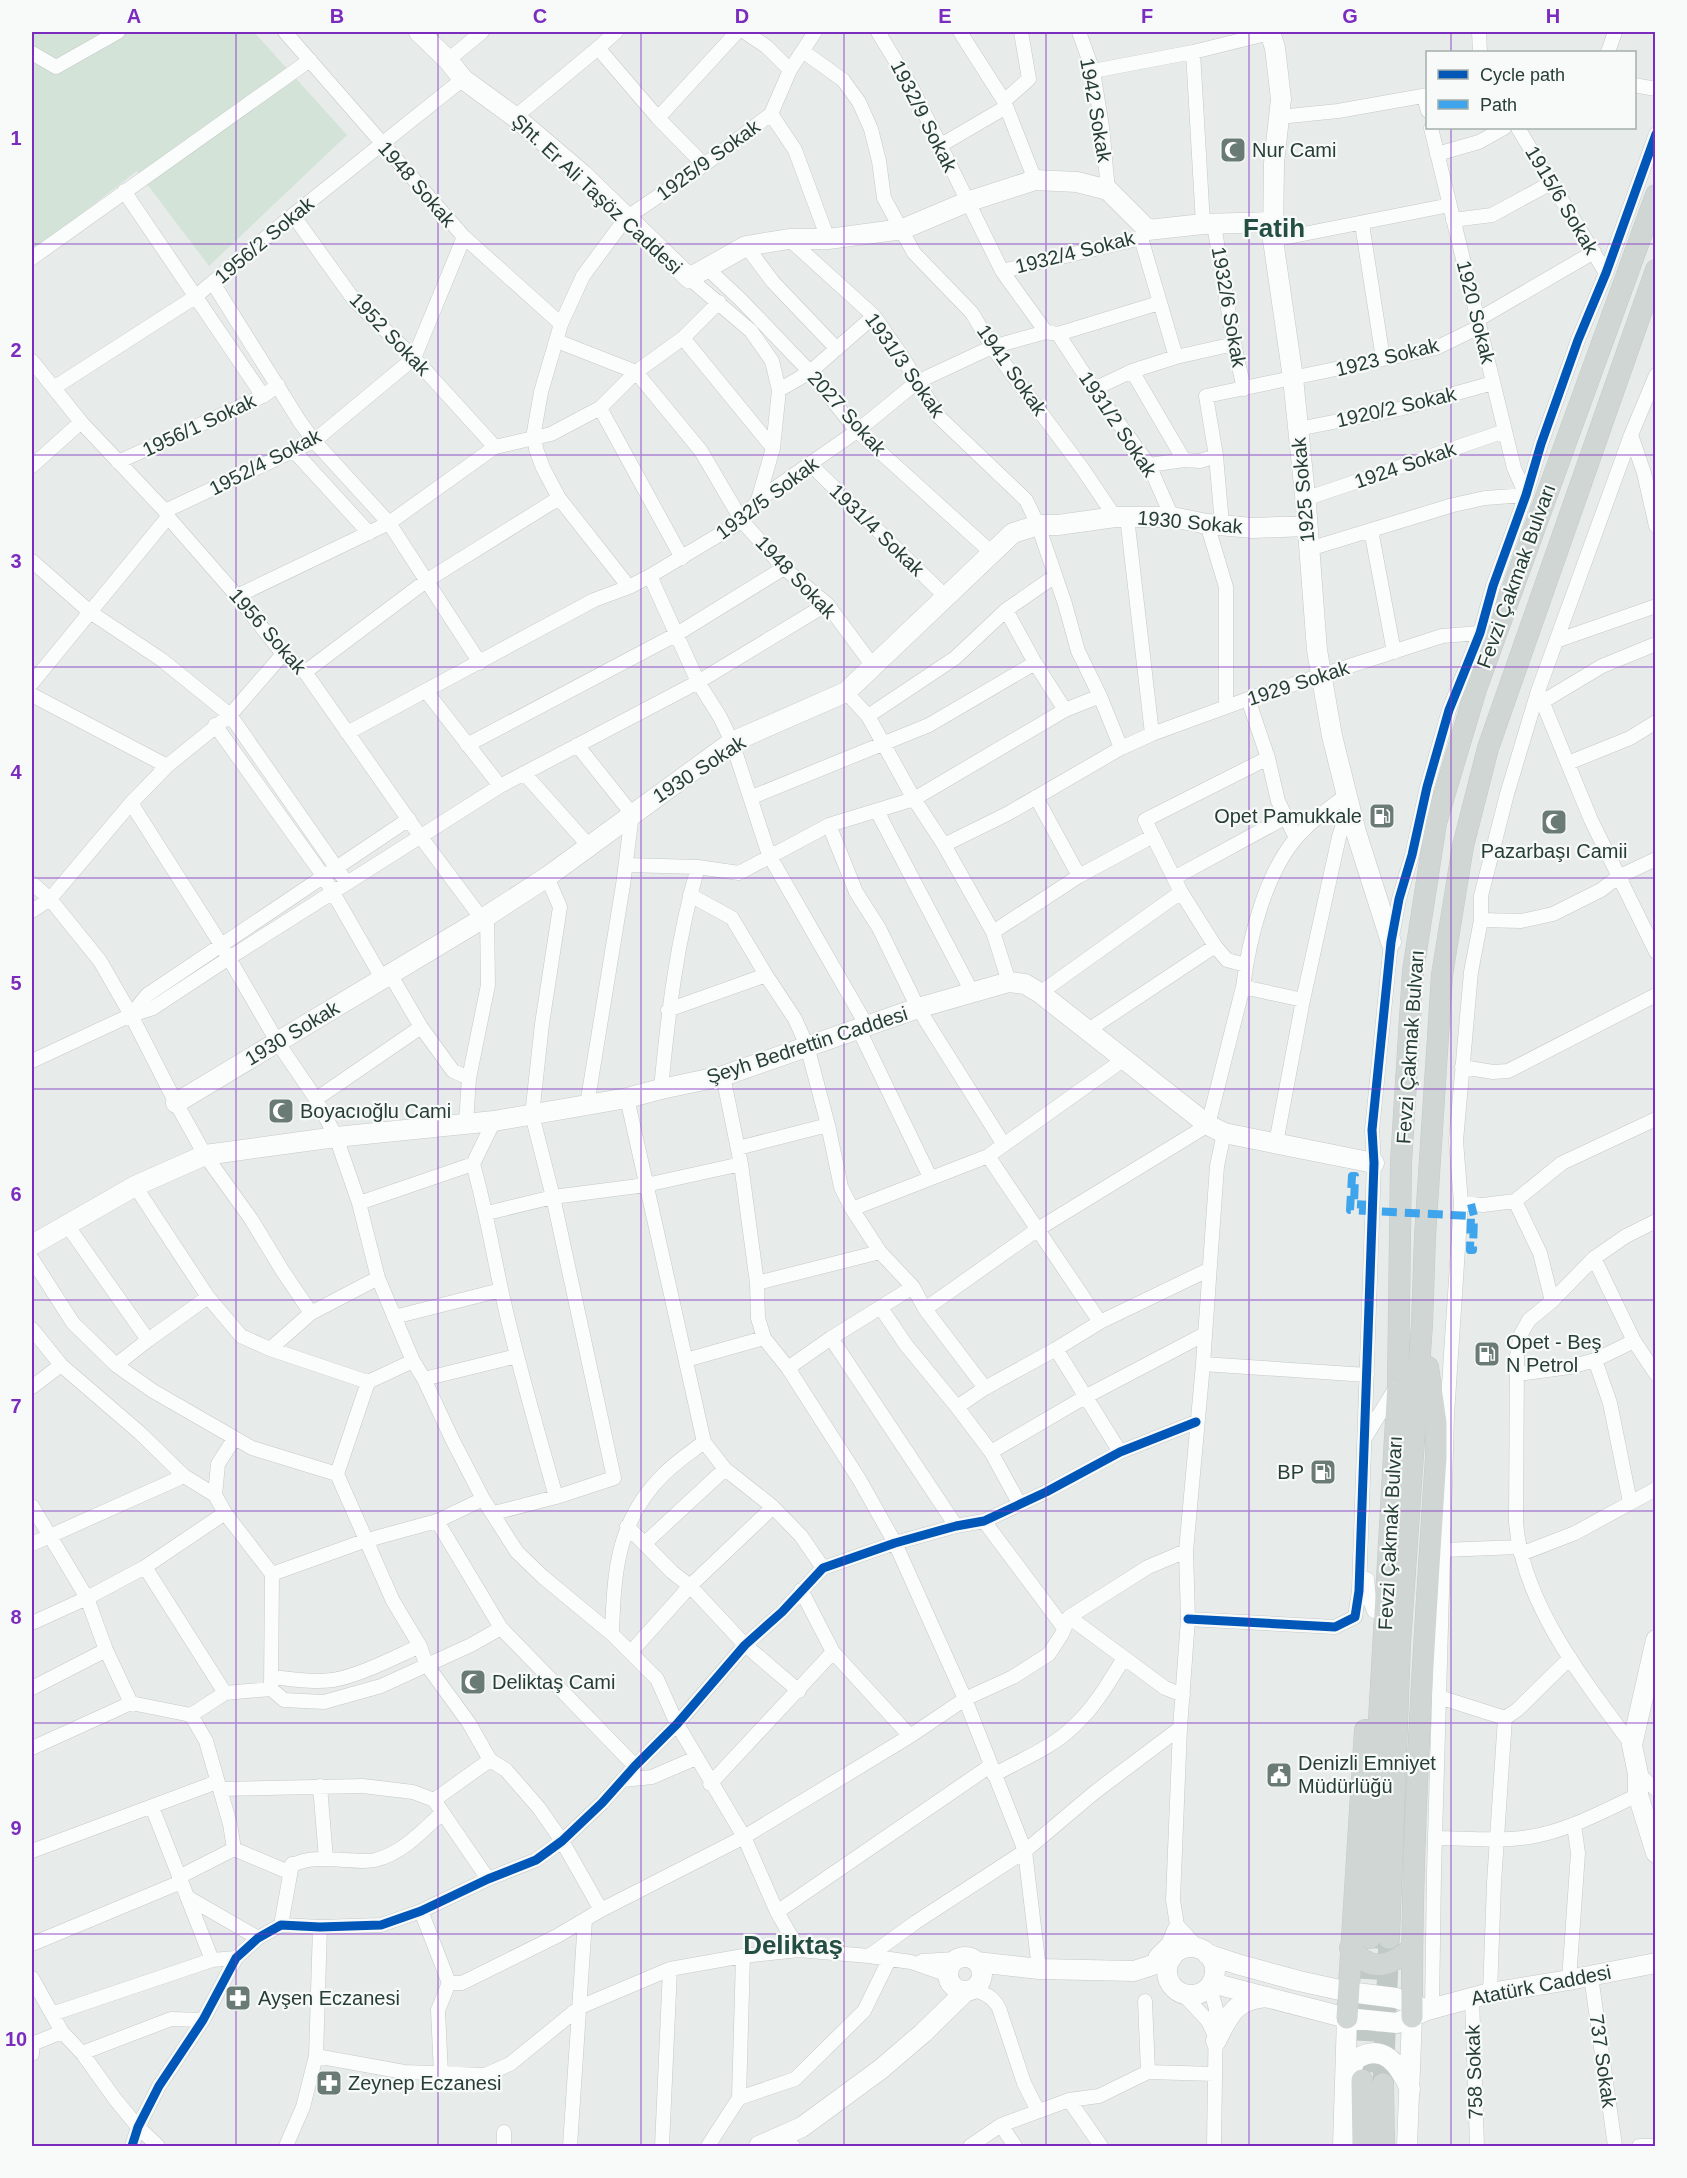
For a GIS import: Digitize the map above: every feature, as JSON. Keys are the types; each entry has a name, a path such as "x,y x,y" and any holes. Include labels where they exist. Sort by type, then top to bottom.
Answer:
{"main road":[{"name":"Fevzi Çakmak Bulvarı","path":"1656,195 1480,678 1436,823 1413,971 1399,1199 1398,1384 1376,1779 1380,1938 1422,1324 1442,975 1463,846 1491,737 1656,270"},
{"path":"1629,349 1656,319"},
{"path":"1421,2010 1412,1948 1422,1697 1436,1457 1436,1423 1422,1324"},
{"path":"1347,2018 1361,1776 1388,1414 1398,1384"},
{"path":"1350,1948 1363,1961 1378,1966 1395,1961 1412,1948"},
{"path":"1363,2083 1363,2146"},
{"path":"1363,2083 1384,2146"}],"street":[{"path":"32,54 56,67 118,32"},
{"name":"1948 Sokak","path":"285,32 464,237 561,324"},
{"name":"Şht. Er Ali Taşöz Caddesi","path":"419,32 448,60 463,80 515,117 582,174 689,278 747,246 789,239 828,239 903,230 967,201 1035,180 1077,182 1108,190"},
{"path":"448,60 482,32"},
{"path":"515,117 616,32"},
{"path":"658,118 737,32"},
{"path":"745,32 766,47 790,70"},
{"name":"1925/9 Sokak","path":"534,437 542,392 561,324 583,276 626,218 704,165 771,114 790,70 804,52 815,32"},
{"name":"1932/9 Sokak","path":"878,32 912,88 967,201"},
{"path":"960,32 1005,104 1035,180"},
{"path":"941,145 1005,104 1029,79 1021,32"},
{"name":"1942 Sokak","path":"1079,32 1093,71 1102,127 1108,190"},
{"path":"1093,71 1193,52 1270,32"},
{"name":"1925 Sokak","path":"1270,32 1275,48 1281,99 1274,163 1273,231 1293,378 1317,650 1332,736 1348,800 1391,942"},
{"path":"1479,32 1480,51"},
{"path":"1608,51 1615,32"},
{"path":"598,48 658,118 704,165"},
{"name":"1941 Sokak","path":"804,52 843,80 859,102 871,129 879,161 884,198 914,253 972,313 992,346 1121,517"},
{"name":"1932/6 Sokak","path":"1193,52 1209,224 1244,389"},
{"path":"32,258 310,60"},
{"name":"1956/2 Sokak","path":"55,387 195,297 293,215 463,80"},
{"path":"1636,85 1656,89"},
{"path":"1279,117 1338,111 1426,96"},
{"path":"771,114 795,150 828,239"},
{"name":"1920 Sokak","path":"1431,129 1514,468 1526,495"},
{"path":"1437,154 1479,142 1502,129"},
{"name":"1915/6 Sokak","path":"1519,129 1606,273"},
{"path":"1188,1619 1335,1627 1354,1617 1359,1591 1367,1375 1374,1163 1372,1130 1391,942 1399,898 1449,710 1480,633 1541,444 1578,340 1606,273 1656,134"},
{"path":"1453,220 1492,215 1551,183"},
{"path":"1108,190 1144,234 1159,303 1176,357"},
{"path":"124,191 263,396"},
{"name":"1931/2 Sokak","path":"967,201 1002,271 1052,333 1149,465 1172,517"},
{"path":"1144,234 1209,224 1273,231 1362,224 1450,205"},
{"name":"1952 Sokak","path":"293,215 354,300 414,358 495,447"},
{"path":"1362,224 1383,359"},
{"name":"1932/4 Sokak","path":"1002,271 1144,234"},
{"path":"414,358 464,237"},
{"name":"1931/3 Sokak","path":"789,239 874,316 939,417 1026,500 1038,525 1065,604 1078,651 1100,696 1121,748"},
{"path":"747,246 772,282 837,349"},
{"name":"1923 Sokak","path":"1216,456 1206,396 1436,348 1594,252"},
{"name":"2027 Sokak","path":"707,268 810,372 857,431 992,553"},
{"path":"689,278 751,331 772,361 779,390 773,448 758,500"},
{"path":"213,283 300,422 389,523 480,663"},
{"path":"237,596 389,523 495,447 551,434 600,408 636,372 683,338 719,302"},
{"name":"1932/5 Sokak","path":"347,733 594,600 629,587 650,576 742,521 758,500 857,431 916,382 992,346 1052,333 1159,303"},
{"path":"779,390 810,372 874,316"},
{"path":"683,338 773,448"},
{"path":"557,341 636,372"},
{"path":"1094,389 1132,371 1176,357 1234,345"},
{"name":"1952/4 Sokak","path":"167,514 315,441 414,358"},
{"name":"1956 Sokak","path":"32,360 81,422 167,514 283,654 304,672 420,836 484,918"},
{"path":"1132,371 1184,460"},
{"name":"1948 Sokak","path":"636,372 701,451 742,521 784,568 827,604 873,666"},
{"path":"1407,2146 1410,2089 1421,2010 1436,1838 1447,1415 1461,1203 1456,1141 1471,972 1481,920 1481,896 1507,794 1540,697 1556,641 1631,435 1656,375"},
{"name":"1920/2 Sokak","path":"1298,429 1399,409 1493,383"},
{"name":"1956/1 Sokak","path":"118,462 263,396 278,385"},
{"path":"600,408 682,558"},
{"path":"32,466 81,422"},
{"name":"1924 Sokak","path":"1305,499 1505,431"},
{"path":"1631,435 1650,472 1656,526"},
{"path":"534,437 543,468 559,498 629,587"},
{"path":"294,451 369,533"},
{"path":"1149,465 1184,460 1200,461 1216,456 1214,524 1226,587 1226,706"},
{"name":"1931/4 Sokak","path":"810,464 945,596"},
{"path":"1309,549 1453,505 1485,498 1526,495"},
{"path":"304,672 426,581 559,498"},
{"path":"32,683 167,514"},
{"path":"1121,517 1152,734"},
{"name":"1930 Sokak","path":"176,1103 484,918 547,877 732,742 846,692 1012,533 1038,525 1058,525 1121,517 1172,517 1252,528 1307,526"},
{"path":"1371,530 1394,652"},
{"path":"32,561 90,612 162,660 230,714 347,883"},
{"path":"467,745 677,634 784,568"},
{"path":"650,576 698,682 720,717 732,742 752,797 769,855 863,1028 930,1177"},
{"path":"868,716 955,658 1006,610 1055,576"},
{"path":"32,1061 131,1015 147,994 332,892 500,786 698,682 827,604"},
{"path":"1556,641 1656,606"},
{"path":"1006,610 1035,663 1065,710"},
{"name":"1929 Sokak","path":"944,845 1007,814 1121,748 1152,734 1226,706 1442,636 1480,633"},
{"path":"1540,697 1602,666 1656,644"},
{"path":"32,911 50,899 131,803 167,766 230,714 283,654"},
{"path":"752,797 929,724 1035,663"},
{"path":"426,691 500,786"},
{"path":"846,692 868,716 914,800 944,845 993,932 1009,982 1025,984 1040,993 1123,1060 1216,1129 1374,1163"},
{"path":"32,695 167,766"},
{"path":"626,865 698,867 739,873 829,825 914,800 1065,710 1100,696"},
{"path":"1540,697 1591,820 1656,952"},
{"path":"1248,699 1268,758 1278,801 1296,838"},
{"path":"1568,763 1630,738 1656,722"},
{"path":"215,725 324,877 421,1027 453,1071 469,1078"},
{"path":"577,745 632,814 626,865 587,1105"},
{"path":"1246,965 1227,960 1215,946 1181,892 1145,820 1268,758"},
{"path":"525,773 589,846"},
{"path":"1036,797 1079,876"},
{"path":"1216,2041 1208,2021 1170,1982 1168,1975 1177,1928 1173,1900 1180,1728 1188,1619 1186,1551 1203,1364 1203,1335 1217,1166 1216,1129 1246,965 1275,869 1296,838 1318,815 1348,800"},
{"path":"1276,1143 1303,1000 1348,800"},
{"path":"131,803 225,952 278,1042 316,1099 336,1137 359,1203 378,1278 413,1361 483,1498 517,1552 543,1577 612,1634 657,1679 677,1724 710,1784 744,1837 777,1912 799,1950"},
{"path":"877,811 972,992"},
{"path":"1174,878 1286,817"},
{"path":"225,952 324,877 409,819"},
{"path":"829,825 856,892 879,928 918,1008 1004,1145"},
{"path":"993,932 1079,876 1153,836"},
{"path":"1481,920 1521,921 1553,914 1601,890 1618,877 1656,859"},
{"path":"661,1089 668,1010 690,895 698,867"},
{"path":"494,1513 556,1497 614,1478 553,1197 532,1115 542,1024 560,907 547,877"},
{"path":"32,883 50,899 100,961 205,1155 251,1219 311,1313"},
{"path":"1040,993 1181,892"},
{"path":"690,895 732,918 795,1019 807,1046 828,1125 841,1187 852,1209 880,1252 913,1287 925,1309 986,1388"},
{"path":"466,1123 469,1078 488,985 484,918"},
{"path":"1087,1030 1215,946"},
{"path":"668,1010 766,975"},
{"name":"Şeyh Bedrettin Caddesi","path":"32,1245 135,1186 205,1155 336,1137 494,1121 627,1098 723,1076 918,1008 1009,982"},
{"path":"1243,987 1303,1000"},
{"path":"1462,1067 1493,1072 1508,1071 1656,995"},
{"path":"316,1099 421,1027"},
{"path":"852,1209 988,1156 1123,1060"},
{"path":"723,1076 741,1164 757,1283 758,1318 764,1338 788,1368 859,1479 894,1543 965,1699 1025,1851 1039,1969"},
{"path":"627,1098 704,1442 725,1469 773,1507 801,1536 823,1568"},
{"path":"1461,1203 1483,1205 1515,1201 1562,1162 1656,1119"},
{"path":"494,1121 473,1164 487,1213 501,1290 517,1356 556,1497"},
{"path":"738,1148 828,1125"},
{"path":"925,1309 1038,1229 1216,1129"},
{"path":"988,1156 1100,1322"},
{"path":"359,1203 473,1164"},
{"path":"487,1213 553,1197 646,1185 741,1164"},
{"path":"135,1186 208,1297 241,1336 270,1349 368,1382 413,1361"},
{"path":"1515,1201 1540,1253 1552,1301"},
{"path":"1632,1745 1588,1687 1557,1639 1525,1570 1516,1522 1517,1356 1521,1334 1529,1320 1552,1301 1594,1258 1626,1236 1656,1221"},
{"path":"67,1225 148,1340"},
{"path":"757,1283 880,1252"},
{"path":"1594,1258 1635,1341 1656,1374"},
{"path":"32,1259 73,1323 116,1365 153,1391 252,1448 337,1474"},
{"path":"957,1407 1100,1322 1208,1270"},
{"path":"270,1349 311,1313 378,1278"},
{"path":"788,1368 913,1287"},
{"path":"394,1317 501,1290"},
{"path":"116,1365 208,1297"},
{"path":"881,1308 906,1345 991,1452 1019,1503"},
{"path":"32,1329 61,1365 140,1433 184,1476 214,1495 272,1574 271,1683 284,1700 324,1702 381,1686 471,1645 501,1628"},
{"path":"991,1452 1085,1397 1203,1335"},
{"path":"686,1360 764,1338"},
{"path":"831,1338 956,1526"},
{"path":"1517,1374 1570,1367 1595,1360 1635,1341"},
{"path":"1056,1349 1120,1452"},
{"path":"424,1379 517,1356"},
{"path":"1595,1360 1610,1403 1630,1502"},
{"path":"1203,1364 1367,1375"},
{"path":"32,1387 61,1365"},
{"path":"368,1382 337,1474 364,1541 393,1600 420,1646 426,1664 469,1723 490,1760 506,1770 539,1808 562,1841 601,1910"},
{"path":"1364,1439 1398,1384"},
{"path":"132,2146 138,2127 159,2086 203,2020 236,1958 258,1938 281,1925 320,1927 381,1925 421,1911 488,1879 536,1860 562,1841 602,1803 677,1724 745,1646 782,1612 823,1568 894,1543 984,1521 1047,1492 1120,1452 1196,1422"},
{"path":"214,1495 218,1464 234,1438"},
{"path":"612,1634 614,1594 627,1526 638,1504 664,1473 704,1442"},
{"path":"645,1544 725,1469"},
{"path":"32,1544 184,1476"},
{"path":"1443,1550 1520,1551 1575,1533 1656,1489"},
{"path":"272,1574 364,1541 437,1521 483,1498"},
{"path":"32,1506 87,1598 106,1650 130,1703"},
{"path":"631,1652 690,1586 773,1507"},
{"path":"32,1623 87,1598 145,1567 225,1513"},
{"path":"437,1521 501,1628 635,1766"},
{"path":"984,1521 1066,1623 1124,1658 1165,1688 1183,1695"},
{"path":"627,1526 672,1572 690,1586 745,1646 799,1691"},
{"path":"1361,1536 1368,1598 1374,1611"},
{"path":"449,1983 462,1983 557,1936 601,1910 744,1837 910,1736 965,1699 1013,1677 1049,1654 1066,1623 1148,1567 1186,1551"},
{"path":"145,1567 225,1693"},
{"path":"801,1590 833,1652 910,1736"},
{"path":"1656,1640 1632,1745 1638,1774 1647,1792 1656,1852"},
{"path":"32,1748 130,1703 191,1715 225,1693 271,1683 334,1680 370,1668 420,1646"},
{"path":"32,1688 106,1650"},
{"path":"710,1784 833,1652"},
{"path":"777,1912 992,1771 1057,1740 1092,1707 1124,1658"},
{"path":"1439,1697 1505,1718 1517,1710 1570,1658"},
{"path":"191,1715 206,1741 234,1849"},
{"name":"758 Sokak","path":"1477,2146 1481,1996 1498,1839 1505,1718"},
{"path":"869,1956 916,1922 1025,1851 1095,1792 1180,1728"},
{"path":"623,1780 652,1777 696,1758"},
{"path":"434,1800 490,1760"},
{"path":"32,1851 152,1807 219,1786 363,1786 413,1792 434,1800 488,1879"},
{"path":"320,1786 326,1859"},
{"path":"1436,1838 1530,1837 1574,1825 1647,1792"},
{"path":"152,1807 212,1960"},
{"path":"234,1849 286,1871 292,1864 326,1859 374,1860 401,1849 442,1813"},
{"path":"1569,1980 1578,1853 1574,1825"},
{"path":"32,1944 180,1880 234,1849"},
{"path":"281,1925 292,1864"},
{"path":"187,1897 258,1938"},
{"path":"421,1911 449,1983 438,2010 441,2074"},
{"path":"570,2146 585,1920"},
{"path":"286,2146 303,2107 316,2056 320,1927"},
{"path":"1177,1928 1203,1951 1215,1966 1211,1985 1216,2009 1214,2146"},
{"path":"1141,1969 1167,1950 1177,1928"},
{"path":"933,2023 950,1970 968,1957 977,1962 1039,1969 1141,1969 1173,1956 1182,1949 1203,1951 1266,1972 1348,1992 1396,1998 1421,2010"},
{"path":"316,2056 404,2072 485,2074 510,2064 580,2007 670,1969 743,1956 799,1950 869,1956 950,1970"},
{"path":"708,2146 738,2098 743,1956"},
{"path":"52,2014 212,1960 236,1958"},
{"path":"738,2098 795,2079 864,2011 889,1960"},
{"path":"776,2144 881,2069 980,1982 982,1971 977,1962"},
{"name":"Atatürk Caddesi","path":"1211,1985 1269,1997 1347,2018 1397,2023 1421,2010 1481,1996 1656,1963"},
{"path":"662,2146 670,1969"},
{"path":"972,1989 1039,1969"},
{"path":"1141,1969 1152,1982 1179,1991 1198,1994 1211,1985"},
{"path":"950,1970 956,1989 984,1992 995,2000 1024,2083 1038,2110"},
{"name":"737 Sokak","path":"1591,1976 1615,2146"},
{"path":"32,1977 62,2032 82,2053 138,2127 158,2146"},
{"path":"1216,2041 1236,2008 1247,2000 1269,1997"},
{"path":"1145,2001 1148,2072"},
{"path":"1343,2146 1363,2083 1347,2018"},
{"path":"82,2053 171,2019 203,2020"},
{"path":"32,2047 62,2032"},
{"path":"1363,2083 1348,2071 1356,2059 1364,2055 1381,2054 1394,2061 1410,2089"},
{"path":"970,2146 1001,2125 1069,2100 1099,2096 1148,2072 1215,2074"},
{"path":"1069,2100 1101,2146"},
{"path":"1001,2125 1015,2146"},
{"path":"504,2132 504,2146"},
{"path":"1639,2146 1656,2146"}],"green space":[{"path":"32,32 254,32 347,135 209,266 137,171 32,252"}],"tunnel":[{"path":"1363,2072 1370,1938"},
{"path":"1383,2084 1389,1938"}],"marked path":[{"path":"1372,1205 1354,1204 1355,1176 1352,1176 1350,1210 1471,1216 1470,1250 1473,1250 1474,1216 1471,1204"}],"cycle path":[{"path":"1188,1619 1335,1627 1355,1617 1359,1591 1374,1163 1372,1130 1391,942 1399,899 1449,710 1480,633 1493,586 1578,340 1606,273 1656,134"},
{"path":"132,2146 138,2127 159,2086 203,2020 236,1958 258,1938 281,1925 320,1927 381,1925 421,1911 488,1879 536,1860 562,1841 602,1803 677,1724 745,1645 782,1612 823,1568 895,1543 956,1526 984,1521 1046,1492 1120,1452 1196,1422"}],"place":[{"name":"Nur Cami","path":"1233,150"},
{"name":"Opet Pamukkale","path":"1382,816"},
{"name":"Pazarbaşı Camii","path":"1554,822"},
{"name":"Boyacıoğlu Cami","path":"281,1111"},
{"name":"Opet - Beş N Petrol","path":"1487,1354"},
{"name":"BP","path":"1323,1472"},
{"name":"Deliktaş Cami","path":"473,1682"},
{"name":"Denizli Emniyet Müdürlüğü","path":"1279,1775"},
{"name":"Ayşen Eczanesi","path":"238,1998"},
{"name":"Zeynep Eczanesi","path":"329,2083"}],"district":[{"name":"Fatih","path":"1274,228"},
{"name":"Deliktaş","path":"793,1945"}]}
